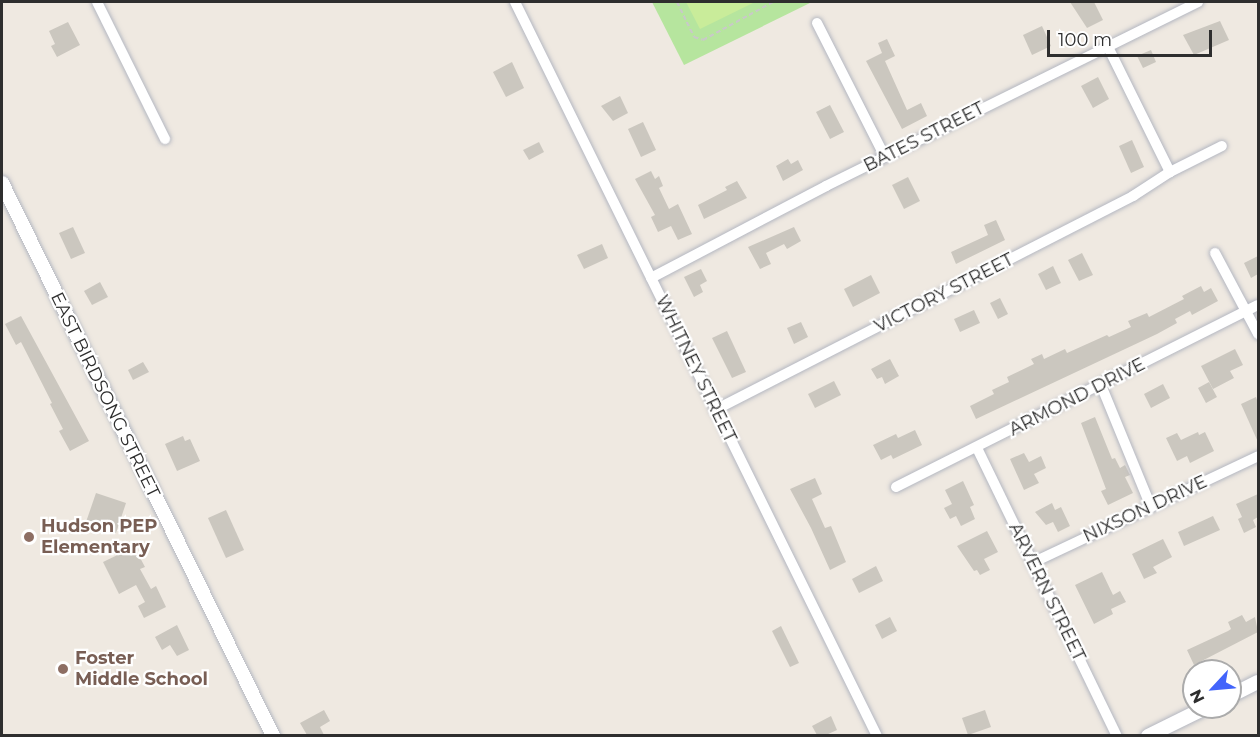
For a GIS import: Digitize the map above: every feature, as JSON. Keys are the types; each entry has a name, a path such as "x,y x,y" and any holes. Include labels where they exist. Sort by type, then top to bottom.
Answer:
{"street":[{"path":"97,2 165,139"},
{"name":"WHITNEY STREET","path":"515,2 877,735"},
{"name":"BATES STREET","path":"651,278 885,157 1107,45 1198,2"},
{"path":"817,23 885,157"},
{"path":"1107,45 1170,172"},
{"name":"VICTORY STREET","path":"716,410 1133,196 1170,172 1222,147"},
{"name":"EAST BIRDSONG STREET","path":"2,183 273,735"},
{"path":"1215,253 1258,334"},
{"name":"ARMOND DRIVE","path":"896,487 1258,305"},
{"path":"1101,385 1151,507"},
{"name":"ARVERN STREET","path":"977,448 1117,735"},
{"name":"NIXSON DRIVE","path":"1032,562 1258,456"},
{"path":"1242,690 1258,682"},
{"path":"1148,735 1182,719"}],"path":[{"path":"677,2 694,37 703,40 773,2"}],"green space":[{"path":"652,2 812,2 684,65"},
{"path":"686,2 755,2 700,29"}],"building":[{"path":"1070,2 1094,2 1103,20 1087,28"},
{"path":"1220,21 1229,40 1194,55 1183,35"},
{"path":"68,22 80,45 57,57 51,46 55,44 49,31"},
{"path":"1042,26 1051,46 1032,55 1023,35"},
{"path":"887,39 895,56 885,61 907,110 921,103 927,116 902,129 866,61 882,53 878,43"},
{"path":"1151,50 1156,62 1143,68 1137,56"},
{"path":"512,62 524,88 506,97 493,72"},
{"path":"1098,77 1109,99 1093,108 1081,86"},
{"path":"620,96 628,113 613,121 601,106"},
{"path":"830,105 844,132 830,139 816,112"},
{"path":"643,122 656,150 641,157 628,129"},
{"path":"1132,140 1144,167 1131,173 1119,146"},
{"path":"539,142 544,152 529,160 523,150"},
{"path":"788,159 791,164 798,160 803,170 783,181 776,166"},
{"path":"651,171 655,179 659,176 663,186 659,188 669,209 678,204 692,234 678,240 671,226 658,232 651,217 655,215 635,179"},
{"path":"908,177 920,201 904,209 892,185"},
{"path":"737,181 747,198 704,219 698,205 727,190 725,187"},
{"path":"996,220 1005,240 956,264 951,252 988,235 984,225"},
{"path":"73,227 85,253 71,259 59,233"},
{"path":"794,227 801,241 787,249 784,244 766,253 771,264 760,269 748,247"},
{"path":"602,244 608,258 584,269 577,255"},
{"path":"1082,253 1093,275 1079,281 1068,260"},
{"path":"1258,256 1258,274 1251,278 1244,263"},
{"path":"1053,266 1061,283 1046,290 1038,274"},
{"path":"701,269 707,281 700,285 703,292 694,297 684,277"},
{"path":"871,275 880,293 853,307 844,289"},
{"path":"100,282 108,297 92,305 84,291"},
{"path":"1201,286 1204,292 1211,288 1218,301 1192,315 1190,311 1175,319 1177,323 1157,334 976,419 970,406 994,394 992,390 1009,382 1007,377 1034,364 1031,359 1042,354 1044,359 1065,349 1067,353 1107,335 1109,337 1131,327 1128,321 1147,313 1149,317 1184,299 1182,296"},
{"path":"1000,298 1008,314 998,319 990,303"},
{"path":"974,310 980,323 960,332 954,319"},
{"path":"21,316 89,441 70,451 59,431 63,429 50,404 52,403 21,342 16,345 5,324"},
{"path":"801,322 808,337 794,344 787,328"},
{"path":"727,331 746,372 732,378 712,338"},
{"path":"1235,349 1243,365 1230,371 1234,378 1213,389 1201,366"},
{"path":"890,359 899,376 885,384 882,377 877,379 871,369"},
{"path":"143,362 149,372 133,380 128,370"},
{"path":"834,381 841,395 815,408 808,394"},
{"path":"1209,382 1217,397 1206,403 1198,388"},
{"path":"1163,384 1170,398 1151,408 1144,394"},
{"path":"1256,397 1258,403 1258,442 1241,404"},
{"path":"1095,417 1112,459 1115,458 1120,468 1125,465 1130,475 1125,477 1133,493 1108,505 1101,491 1106,489 1081,423"},
{"path":"915,430 922,445 893,459 891,455 881,460 873,445 896,434 898,438"},
{"path":"1198,432 1199,435 1205,432 1214,451 1190,463 1187,456 1177,461 1166,438 1177,433 1181,440"},
{"path":"183,436 185,441 190,439 200,461 177,471 165,444"},
{"path":"1024,453 1029,462 1041,456 1046,468 1034,474 1039,483 1024,490 1010,459"},
{"path":"815,478 822,494 812,499 825,528 831,526 846,562 830,570 790,489"},
{"path":"963,481 974,505 970,507 975,519 961,526 956,516 950,519 944,508 952,504 945,490"},
{"path":"96,493 126,503 116,533 86,522"},
{"path":"1258,494 1258,517 1253,520 1256,527 1244,533 1238,519 1242,517 1236,504"},
{"path":"1052,503 1055,510 1061,507 1070,526 1058,532 1053,522 1046,525 1035,512"},
{"path":"226,510 244,550 226,558 208,518"},
{"path":"1213,516 1220,530 1184,546 1178,532"},
{"path":"987,531 998,552 984,559 990,570 980,575 977,570 974,571 957,546"},
{"path":"1163,539 1172,557 1153,567 1157,573 1144,579 1132,554"},
{"path":"130,549 132,554 137,552 145,567 140,569 151,589 156,586 166,607 144,618 138,606 145,602 136,585 119,594 103,562"},
{"path":"876,566 883,581 859,593 852,579"},
{"path":"1102,572 1113,595 1120,591 1126,602 1111,609 1113,614 1094,624 1075,585"},
{"path":"1242,615 1246,622 1255,617 1258,632 1206,659 1191,659 1187,650 1231,629 1228,622"},
{"path":"890,617 897,631 882,639 875,625"},
{"path":"177,625 189,650 177,656 170,645 162,650 155,637"},
{"path":"781,626 799,663 790,667 772,631"},
{"path":"324,710 330,721 320,727 324,735 307,735 300,723"},
{"path":"985,710 991,727 968,735 962,718"},
{"path":"831,716 837,730 826,735 817,735 812,726"}],"place":[{"name":"Hudson PEP Elementary","path":"29,537"},
{"name":"Foster Middle School","path":"63,669"}]}
